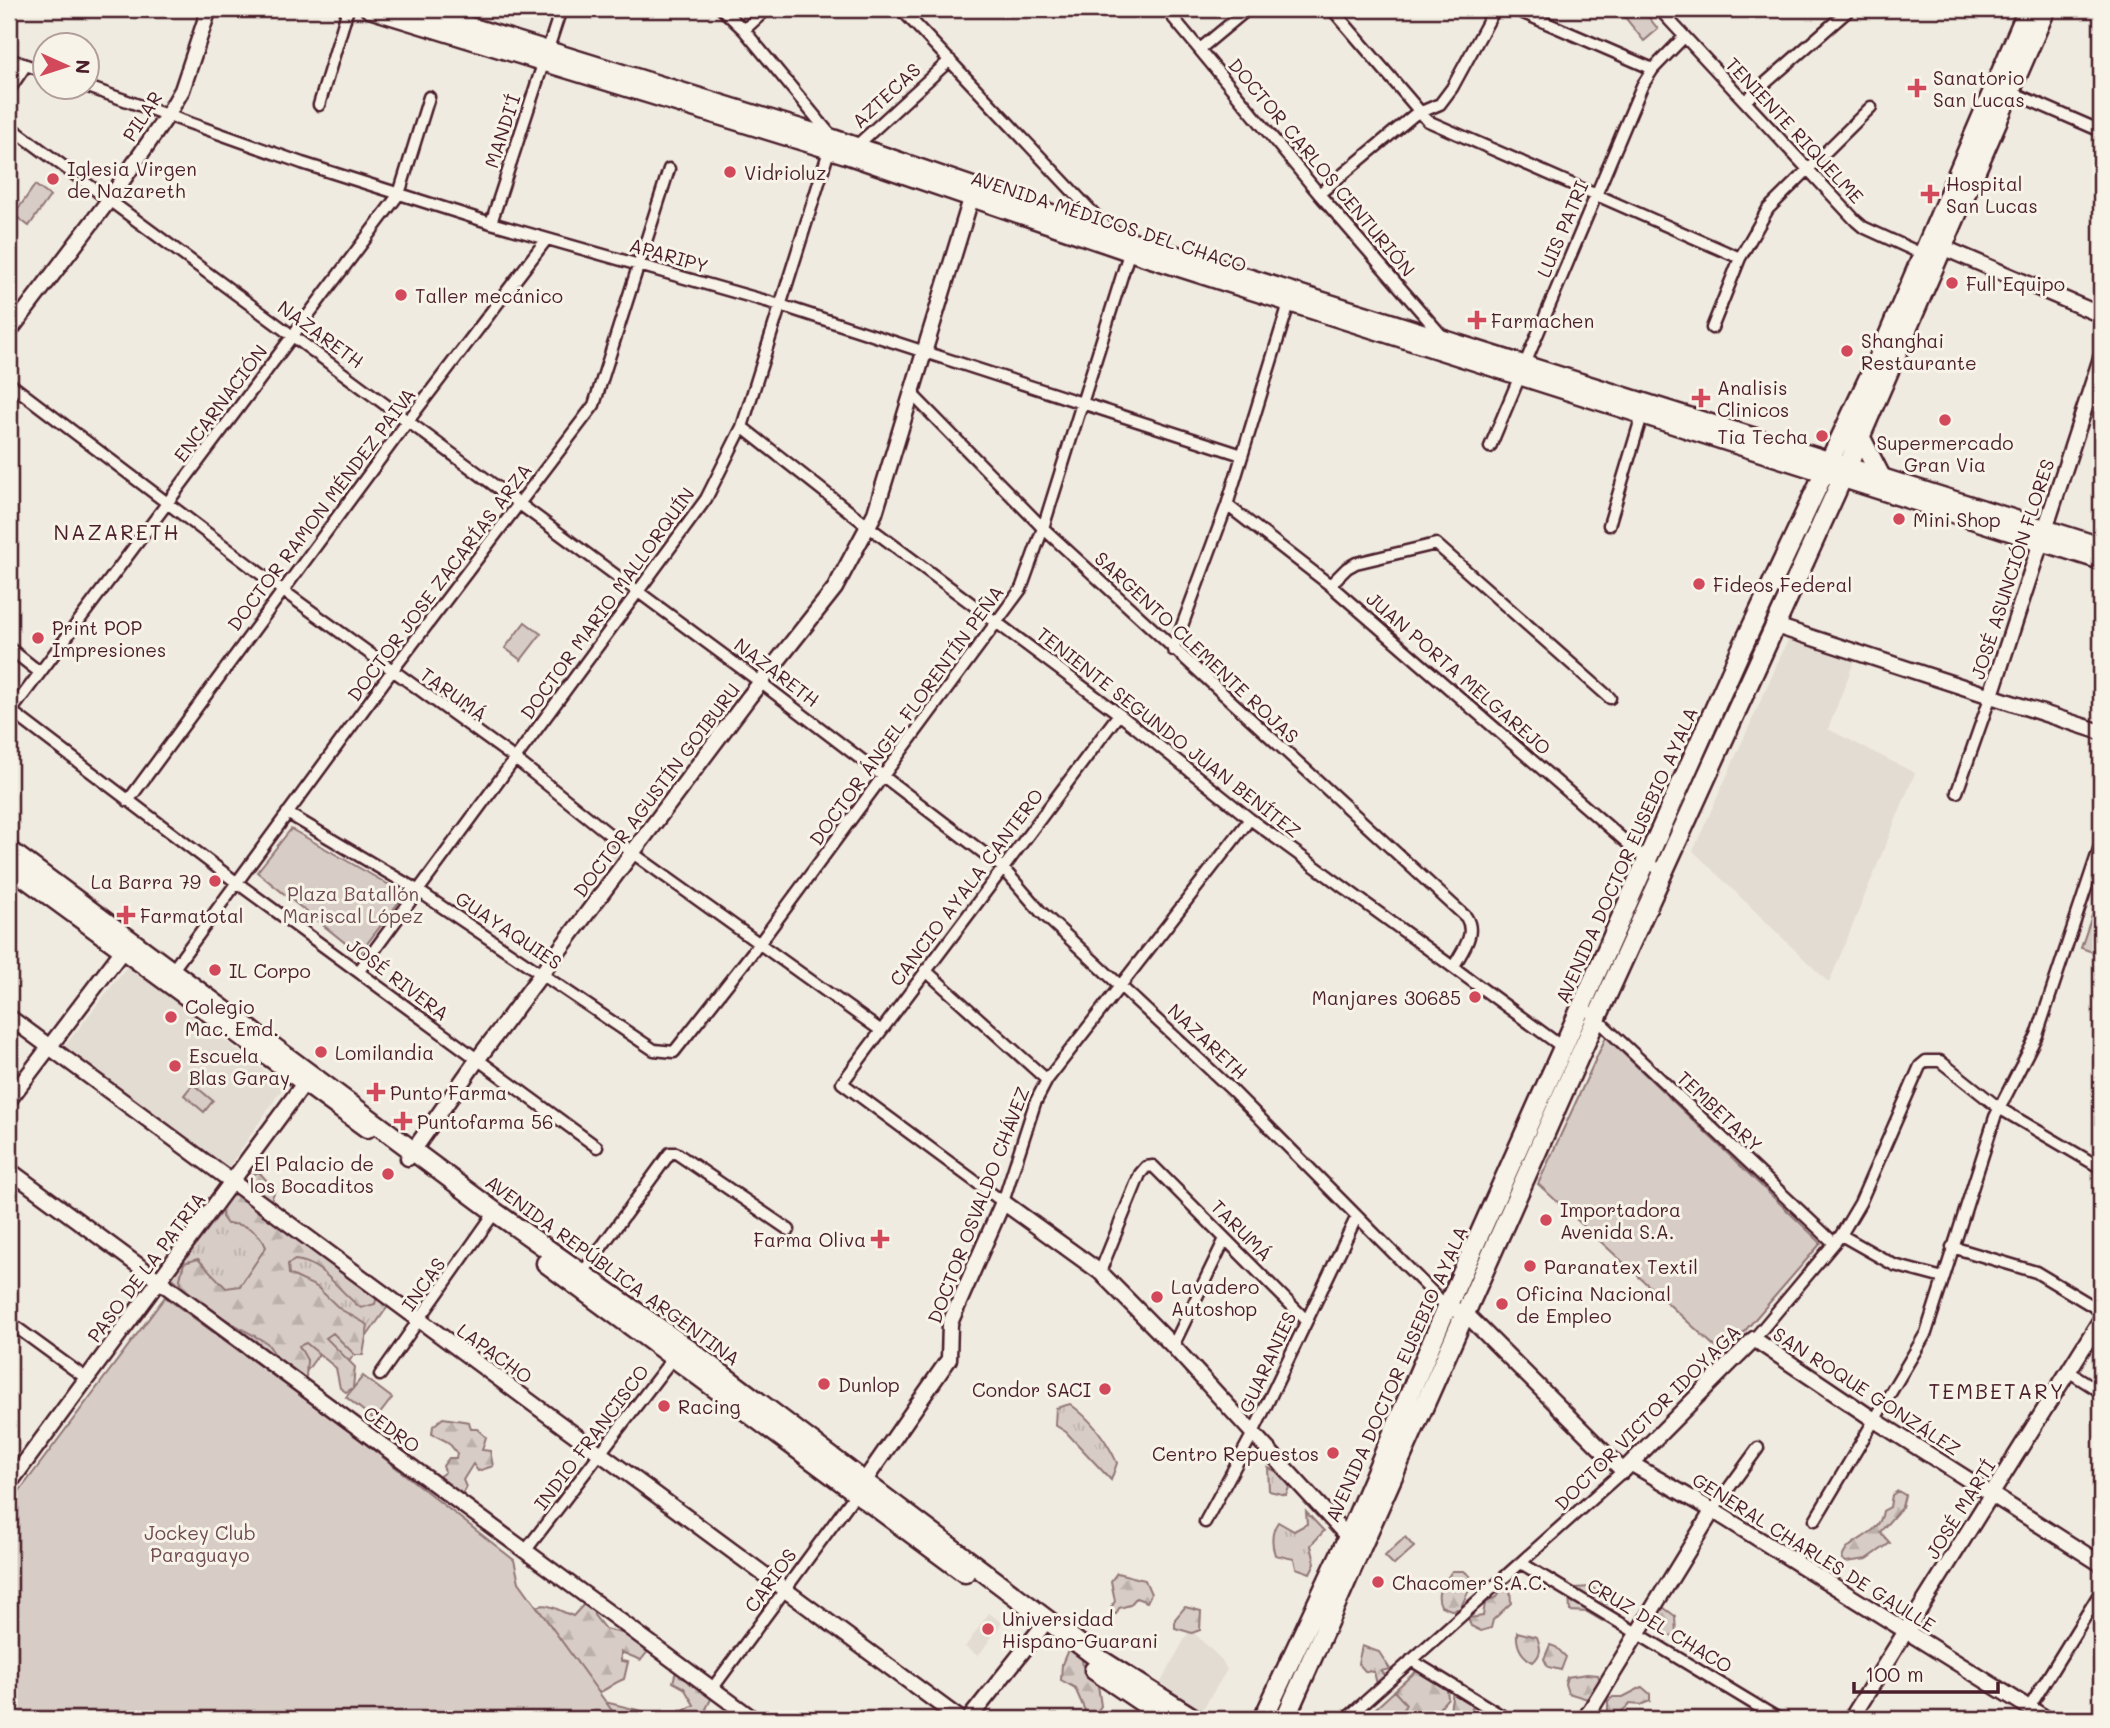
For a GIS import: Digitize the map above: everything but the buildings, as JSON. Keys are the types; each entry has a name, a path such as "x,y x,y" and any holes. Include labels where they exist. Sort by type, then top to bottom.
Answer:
{"highway":[{"name":"AVENIDA DOCTOR EUSEBIO AYALA","path":"1263,1719 1348,1537 1447,1307 1690,765 1837,470 1860,436 1942,247 2028,9"},
{"name":"AVENIDA DOCTOR EUSEBIO AYALA","path":"1286,1719 1578,1059 1776,626 1922,254 2001,88 2046,9"},
{"path":"1860,436 1881,477"},
{"path":"1690,765 1707,775"},
{"name":"AVENIDA REPÚBLICA ARGENTINA","path":"9,850 126,944 578,1280 861,1486 991,1585 1183,1719"},
{"name":"AVENIDA REPÚBLICA ARGENTINA","path":"9,866 126,944"},
{"name":"AVENIDA REPÚBLICA ARGENTINA","path":"991,1585 1042,1627 1195,1719"},
{"path":"1167,1719 1090,1667 1088,1654 1096,1650 1207,1719"}],"main road":[{"name":"AVENIDA MÉDICOS DEL CHACO","path":"369,9 544,56 831,144 1131,246 1837,470"},
{"name":"AVENIDA MÉDICOS DEL CHACO","path":"415,9 544,56"},
{"path":"1837,470 1881,477 2042,535 2101,561"},
{"path":"1837,470 2042,535 2101,546"}],"street":[{"name":"PILAR","path":"9,332 109,200 167,116 182,90 209,9"},
{"path":"319,105 348,9"},
{"name":"MANDI'Í","path":"491,223 561,9"},
{"path":"722,9 744,30 831,144"},
{"path":"744,30 767,9"},
{"path":"901,9 1111,239"},
{"name":"DOCTOR CARLOS CENTURIÓN","path":"1166,9 1442,344"},
{"path":"1200,49 1248,9"},
{"path":"1332,9 1415,104 1420,114 1437,125 1740,258"},
{"path":"1319,194 1420,114 1440,104 1452,88 1495,9"},
{"path":"1514,9 1653,69"},
{"name":"TENIENTE RIQUELME","path":"1659,9 1863,227 1922,254"},
{"path":"1745,101 1850,9"},
{"name":"LUIS PATRI","path":"1490,447 1642,86 1653,69 1684,37"},
{"path":"9,59 32,67"},
{"name":"AZTECAS","path":"851,151 950,60"},
{"path":"9,90 26,65"},
{"path":"2001,88 2101,131"},
{"name":"APARIPY","path":"102,92 399,194 546,240 780,305 1242,455"},
{"name":"ENCARNACIÓN","path":"10,713 38,671 399,194 429,97"},
{"path":"1712,328 1740,258 1768,209 1871,107"},
{"name":"NAZARETH","path":"9,125 760,682 1002,867 1040,911 1232,1090 1447,1307 1465,1313"},
{"name":"DOCTOR MARIO MALLORQUÍN","path":"359,971 706,499 742,427 831,144"},
{"name":"DOCTOR JOSE ZACARÍAS ARZA","path":"168,975 392,671 520,506 594,405 669,169"},
{"name":"DOCTOR AGUSTÍN GOIBURU","path":"412,1154 477,1059 634,854 760,682 835,588 869,527 973,193"},
{"name":"DOCTOR RAMON MÉNDEZ PAIVA","path":"128,801 282,590 546,240"},
{"name":"DOCTOR ÁNGEL FLORENTÍN PEÑA","path":"674,1052 759,944 1021,589 1043,528 1131,246"},
{"path":"1942,247 2101,315"},
{"path":"1173,650 1227,505 1291,295"},
{"name":"JOSÉ ASUNCIÓN FLORES","path":"1957,792 2101,358"},
{"name":"TARUMÁ","path":"9,383 282,590 514,758 634,854 880,1030"},
{"name":"SARGENTO CLEMENTE ROJAS","path":"911,393 1043,528 1466,917 1471,925 1470,937 1454,966"},
{"path":"1609,525 1644,409"},
{"name":"TENIENTE SEGUNDO JUAN BENÍTEZ","path":"742,427 869,527 1119,714 1250,819 1578,1059"},
{"name":"JUAN PORTA MELGAREJO","path":"1227,505 1331,585 1663,874"},
{"path":"1331,585 1347,568 1356,563 1436,544 1610,698"},
{"path":"1776,626 2101,732"},
{"path":"9,648 38,671"},
{"name":"JOSÉ RIVERA","path":"10,713 597,1147"},
{"name":"CANCIO AYALA CANTERO","path":"1003,1202 842,1083 1119,714"},
{"name":"GUAYAQUIES","path":"287,813 417,890 654,1050 674,1052"},
{"name":"DOCTOR OSVALDO CHÁVEZ","path":"861,1486 949,1359 950,1323 1003,1202 1035,1103 1047,1080 1250,819"},
{"path":"1815,1520 1926,1333 1999,1108 2023,1066 2040,1025 2101,843"},
{"path":"9,1100 126,944"},
{"path":"925,970 1047,1080"},
{"name":"TEMBETARY","path":"1582,1005 1837,1239 1894,1265 1943,1278"},
{"name":"LAPACHO","path":"9,1017 960,1719"},
{"name":"DOCTOR VICTOR IDOYAGA","path":"1346,1719 1628,1468 1754,1339 1837,1239 1860,1203 1920,1066 1934,1059 1945,1064 1999,1108"},
{"name":"PASO DE LA PATRIA","path":"10,1480 233,1183 308,1078"},
{"path":"1999,1108 2101,1168"},
{"path":"578,1280 670,1153 676,1153 789,1230"},
{"name":"TARUMÁ","path":"1100,1272 1140,1174 1146,1167 1153,1166 1305,1319"},
{"name":"CEDRO","path":"9,1170 754,1719"},
{"path":"1003,1202 1100,1272 1173,1346 1252,1436 1348,1537"},
{"name":"INCAS","path":"380,1375 492,1216"},
{"name":"GUARANIES","path":"1205,1522 1252,1436 1305,1319 1357,1216"},
{"path":"1173,1346 1225,1239"},
{"path":"1952,1247 2036,1272 2101,1311"},
{"name":"GENERAL CHARLES DE GAULLE","path":"1465,1313 1628,1468 1713,1510 2047,1719"},
{"name":"JOSÉ MARTÍ","path":"1850,1719 2101,1319"},
{"path":"9,1322 87,1379"},
{"name":"SAN ROQUE GONZÁLEZ","path":"1754,1339 1873,1419 2101,1564"},
{"name":"INDIO FRANCISCO","path":"526,1550 678,1351"},
{"path":"2068,1371 2101,1392"},
{"path":"1585,1719 1713,1510 1758,1448"},
{"name":"CARIOS","path":"712,1689 861,1486"},
{"name":"CRUZ DEL CHACO","path":"1521,1563 1779,1719"},
{"path":"2029,1708 2101,1591"},
{"path":"969,1719 1042,1627"},
{"path":"1411,1660 1507,1719"}],"shaded area":[{"path":"1788,640 1854,662 1828,729 1915,773 1829,983 1693,851"},
{"path":"607,837 623,848 606,868 591,859"},
{"name":"Escuela Blas Garay","path":"128,965 284,1086 229,1167 64,1047"},
{"name":"Universidad Hispano-Guarani","path":"989,1613 1002,1623 978,1656 965,1647"},
{"path":"1190,1629 1222,1660 1227,1670 1201,1712 1161,1682"}],"green space":[{"path":"1642,9 1658,29 1644,41 1620,11"},
{"path":"35,185 50,196 29,226 14,215"},
{"path":"525,622 541,634 521,660 505,648"},
{"name":"Plaza Batallón Mariscal López","path":"291,829 405,894 359,954 257,872"},
{"path":"2101,889 2101,955 2081,948"},
{"path":"1606,1037 1821,1243 1724,1355 1538,1184"},
{"path":"193,1084 213,1101 204,1112 184,1095"},
{"path":"259,1172 275,1190 270,1203 248,1187 249,1176"},
{"path":"236,1193 391,1302 348,1363 324,1347 300,1380 171,1277"},
{"path":"236,1193 377,1296 375,1304 361,1308 314,1266 295,1260 288,1264 289,1274 317,1287 340,1309 368,1325 363,1355 355,1355 333,1333 326,1338 355,1367 353,1388 346,1392 340,1388 336,1368 306,1343 299,1346 307,1360 306,1377 299,1379 281,1363 267,1343 185,1296 180,1279 184,1263 198,1259 226,1288 240,1286 266,1247 255,1232 245,1226 227,1224 222,1217 223,1202"},
{"name":"Jockey Club Paraguayo","path":"165,1297 348,1430 514,1560 519,1582 618,1719 9,1719 9,1505"},
{"path":"363,1376 392,1398 375,1420 346,1397"},
{"path":"1070,1404 1092,1423 1113,1454 1117,1463 1111,1480 1066,1432 1055,1425 1056,1408"},
{"path":"443,1418 469,1422 471,1429 477,1429 486,1437 482,1450 490,1451 493,1466 478,1471 473,1464 463,1480 466,1487 461,1496 437,1478 445,1472 443,1466 449,1458 456,1458 457,1453 448,1442 432,1434 433,1426"},
{"path":"1268,1468 1287,1475 1290,1485 1286,1495 1269,1491"},
{"path":"1898,1491 1905,1495 1902,1507 1880,1532 1890,1543 1867,1559 1846,1562 1842,1559 1850,1546 1876,1527 1883,1511 1890,1507 1892,1495"},
{"path":"1306,1512 1324,1531 1311,1545 1315,1563 1310,1573 1296,1568 1294,1559 1275,1555 1272,1542 1278,1522 1294,1531 1307,1524"},
{"path":"1405,1537 1414,1547 1394,1565 1385,1556"},
{"path":"1452,1571 1464,1571 1471,1577 1470,1588 1460,1609 1451,1610 1441,1606 1439,1596"},
{"path":"1117,1573 1145,1580 1151,1594 1147,1602 1136,1598 1130,1605 1119,1608 1116,1614 1112,1613 1111,1608 1115,1601 1111,1581"},
{"path":"1503,1585 1510,1586 1511,1603 1493,1620 1491,1628 1481,1631 1471,1626 1468,1618 1483,1616 1485,1603 1497,1597"},
{"path":"1592,1587 1611,1604 1613,1620 1604,1622 1587,1612 1570,1611 1569,1594 1574,1588"},
{"path":"585,1603 593,1603 594,1615 605,1629 639,1637 652,1646 641,1660 621,1652 621,1661 628,1662 624,1679 598,1693 588,1695 520,1614 542,1605 573,1616"},
{"path":"1660,1605 1675,1616 1676,1636 1666,1635 1645,1618"},
{"path":"1185,1607 1201,1611 1200,1630 1192,1633 1175,1628 1175,1619"},
{"path":"1517,1632 1537,1637 1540,1651 1533,1662 1520,1650"},
{"path":"1070,1645 1081,1652 1083,1667 1097,1678 1101,1706 1096,1713 1086,1713 1075,1688 1061,1680 1062,1664"},
{"path":"1550,1645 1566,1657 1561,1670 1548,1667 1544,1659"},
{"path":"1362,1646 1379,1652 1390,1669 1381,1671 1387,1677 1383,1683 1377,1684 1374,1672 1365,1671 1358,1663"},
{"path":"1430,1665 1442,1674 1448,1698 1430,1719 1399,1719 1406,1704 1394,1691 1421,1667"},
{"path":"677,1668 717,1699 711,1699 706,1709 708,1719 679,1719 680,1713 694,1705 684,1688 673,1682"},
{"path":"1412,1675 1429,1719 1364,1719"},
{"path":"1598,1675 1601,1682 1591,1700 1568,1693 1565,1684 1567,1677"},
{"path":"1642,1687 1650,1694 1650,1701 1640,1705 1630,1704 1615,1717 1608,1715 1608,1701"},
{"path":"1453,1691 1473,1701 1472,1709 1457,1714 1450,1710"},
{"path":"572,1694 658,1715 664,1719 540,1719"}],"place":[{"name":"Sanatorio San Lucas","path":"1917,88"},
{"name":"Vidrioluz","path":"730,172"},
{"name":"Iglesia Virgen de Nazareth","path":"53,179"},
{"name":"Hospital San Lucas","path":"1930,194"},
{"name":"Full Equipo","path":"1952,283"},
{"name":"Taller mecánico","path":"401,295"},
{"name":"Farmachen","path":"1477,320"},
{"name":"Shanghai Restaurante","path":"1847,351"},
{"name":"Analisis Clinicos","path":"1701,398"},
{"name":"Supermercado Gran Via","path":"1945,420"},
{"name":"Tia Techa","path":"1822,436"},
{"name":"Mini Shop","path":"1899,519"},
{"name":"Fideos Federal","path":"1699,584"},
{"name":"Print POP Impresiones","path":"38,638"},
{"name":"La Barra 79","path":"215,881"},
{"name":"Farmatotal","path":"126,915"},
{"name":"IL Corpo","path":"215,970"},
{"name":"Manjares 30685","path":"1475,997"},
{"name":"Colegio Mac. Emd.","path":"171,1017"},
{"name":"Lomilandia","path":"321,1052"},
{"name":"Escuela Blas Garay","path":"175,1066"},
{"name":"Punto Farma","path":"376,1092"},
{"name":"Puntofarma 56","path":"403,1121"},
{"name":"El Palacio de los Bocaditos","path":"388,1174"},
{"name":"Importadora Avenida S.A.","path":"1546,1220"},
{"name":"Farma Oliva","path":"880,1239"},
{"name":"Paranatex Textil","path":"1530,1266"},
{"name":"Lavadero Autoshop","path":"1157,1297"},
{"name":"Oficina Nacional de Empleo","path":"1502,1304"},
{"name":"Dunlop","path":"824,1384"},
{"name":"Condor SACI","path":"1105,1389"},
{"name":"Racing","path":"664,1406"},
{"name":"Centro Repuestos","path":"1333,1453"},
{"name":"Chacomer S.A.C.","path":"1378,1582"},
{"name":"Universidad Hispano-Guarani","path":"988,1629"}],"district":[{"name":"NAZARETH","path":"117,531"},
{"name":"TEMBETARY","path":"1997,1390"}]}
